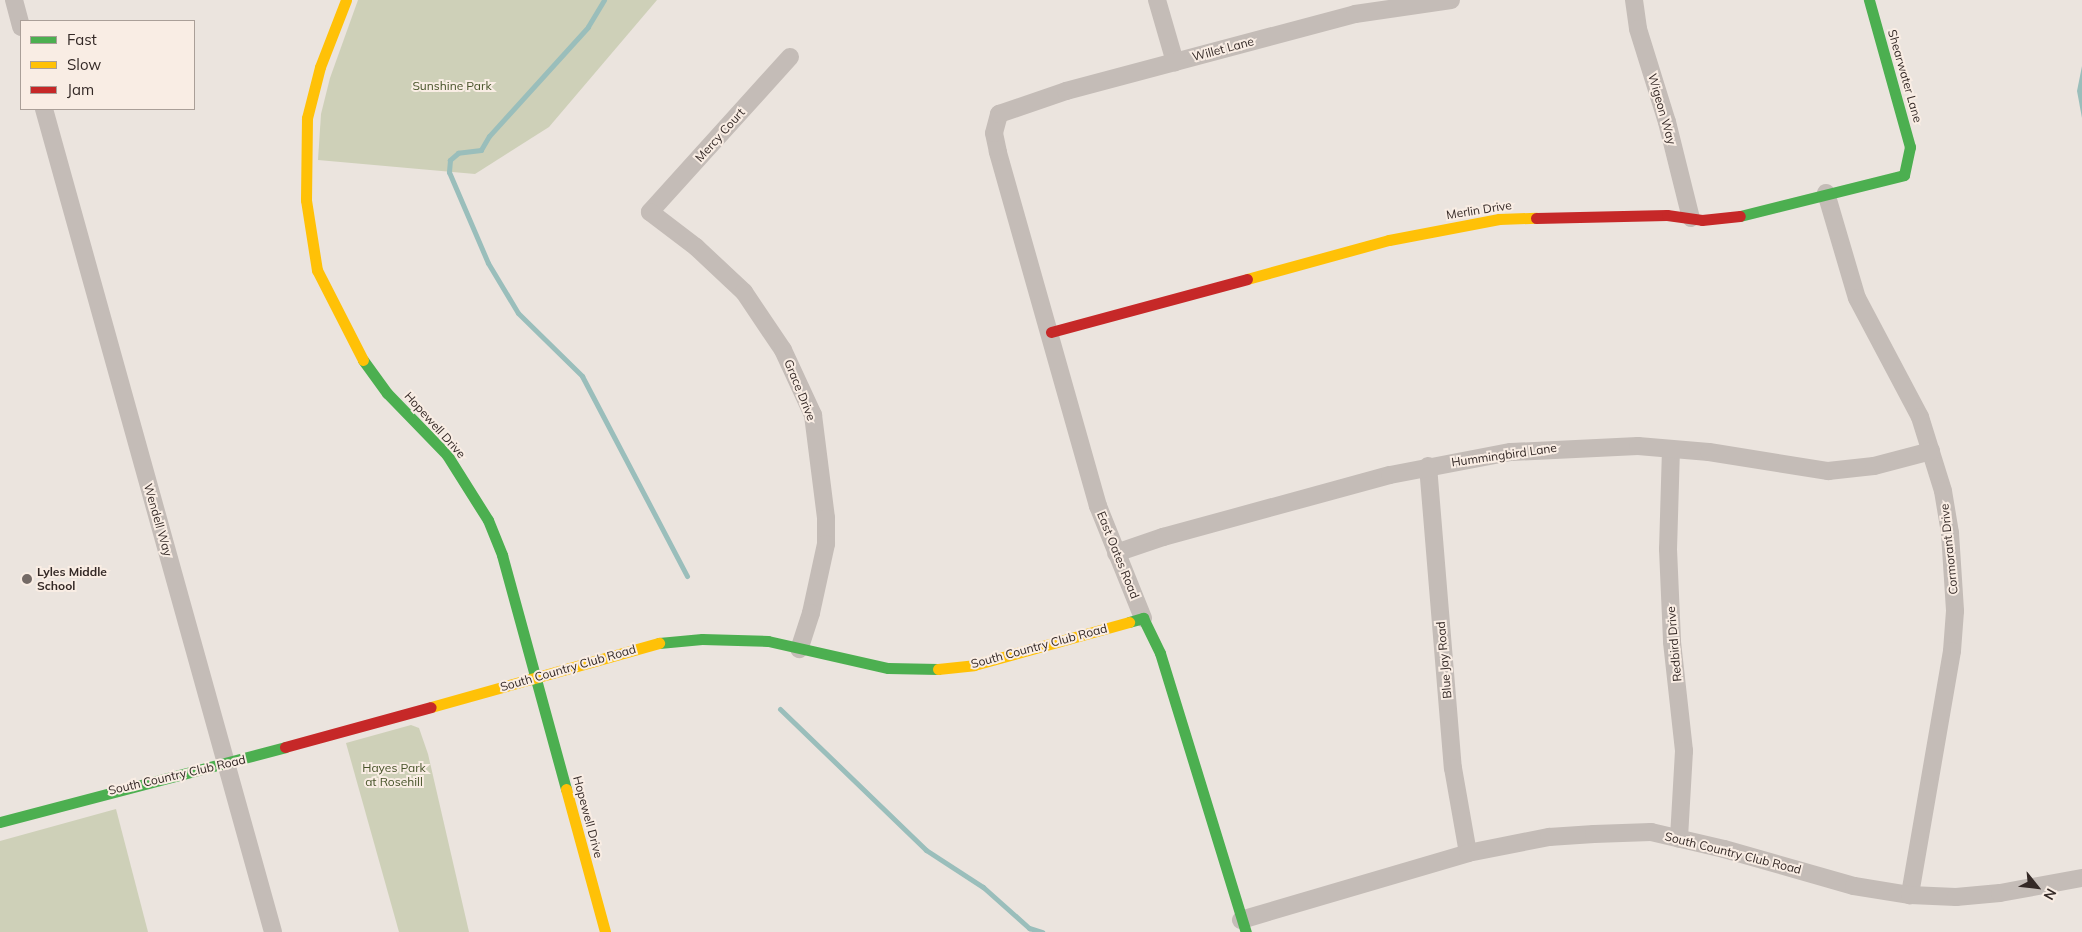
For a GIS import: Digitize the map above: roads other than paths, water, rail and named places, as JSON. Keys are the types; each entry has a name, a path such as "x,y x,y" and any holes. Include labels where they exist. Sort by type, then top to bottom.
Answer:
{"street":[{"path":"14,0 20,23"},
{"name":"Hopewell Drive","path":"346,0 320,67 307,118 306,200 317,270 357,352 387,393 447,455 488,520 502,555 605,932"},
{"path":"1156,0 1175,62"},
{"name":"Willet Lane","path":"999,114 1035,100 1356,14 1451,0"},
{"name":"Wigeon Way","path":"1634,0 1638,29 1667,122 1691,218"},
{"name":"Shearwater Lane","path":"1869,0 1910,147 1907,160"},
{"name":"Mercy Court","path":"650,212 790,57"},
{"name":"Wendell Way","path":"44,110 273,932"},
{"name":"East Oates Road","path":"999,114 994,133 998,152 1051,332 1098,506 1143,618 1160,653 1243,926"},
{"name":"Merlin Drive","path":"1051,332 1389,240 1499,219 1599,215 1691,218 1742,216 1826,193 1904,175 1907,160"},
{"name":"Cormorant Drive","path":"1826,193 1857,298 1913,401 1931,451 1950,533 1955,611 1952,651 1910,895"},
{"name":"Grace Drive","path":"650,212 696,247 744,292 783,350 813,415 826,518 826,544 811,613 800,649"},
{"name":"Hummingbird Lane","path":"1116,553 1163,537 1428,466 1510,452 1558,448 1671,449 1828,471 1874,466 1931,451"},
{"name":"Redbird Drive","path":"1671,449 1668,549 1672,642 1684,751 1679,839"},
{"name":"Blue Jay Road","path":"1428,466 1453,768 1468,853"},
{"name":"South Country Club Road","path":"0,822 103,793 226,764 660,643 731,640 768,642 888,668 930,670 974,665 1143,618"},
{"name":"South Country Club Road","path":"1243,926 1468,853 1549,837 1594,834 1651,832 1854,886 1910,895 1956,897 2000,893 2082,878"}],"water":[{"path":"2082,66 2082,118 2077,91"}],"waterway":[{"path":"604,0 588,27 489,136 481,150 458,153 450,160 449,172 488,263 518,313 582,376 687,576"},
{"path":"780,709 926,850 983,887 1029,928 1042,932"}],"place":[{"name":"Lyles Middle School","path":"27,579"}],"park label":[{"name":"Sunshine Park","path":"452,86"},
{"name":"Hayes Park at Rosehill","path":"394,775"}]}
